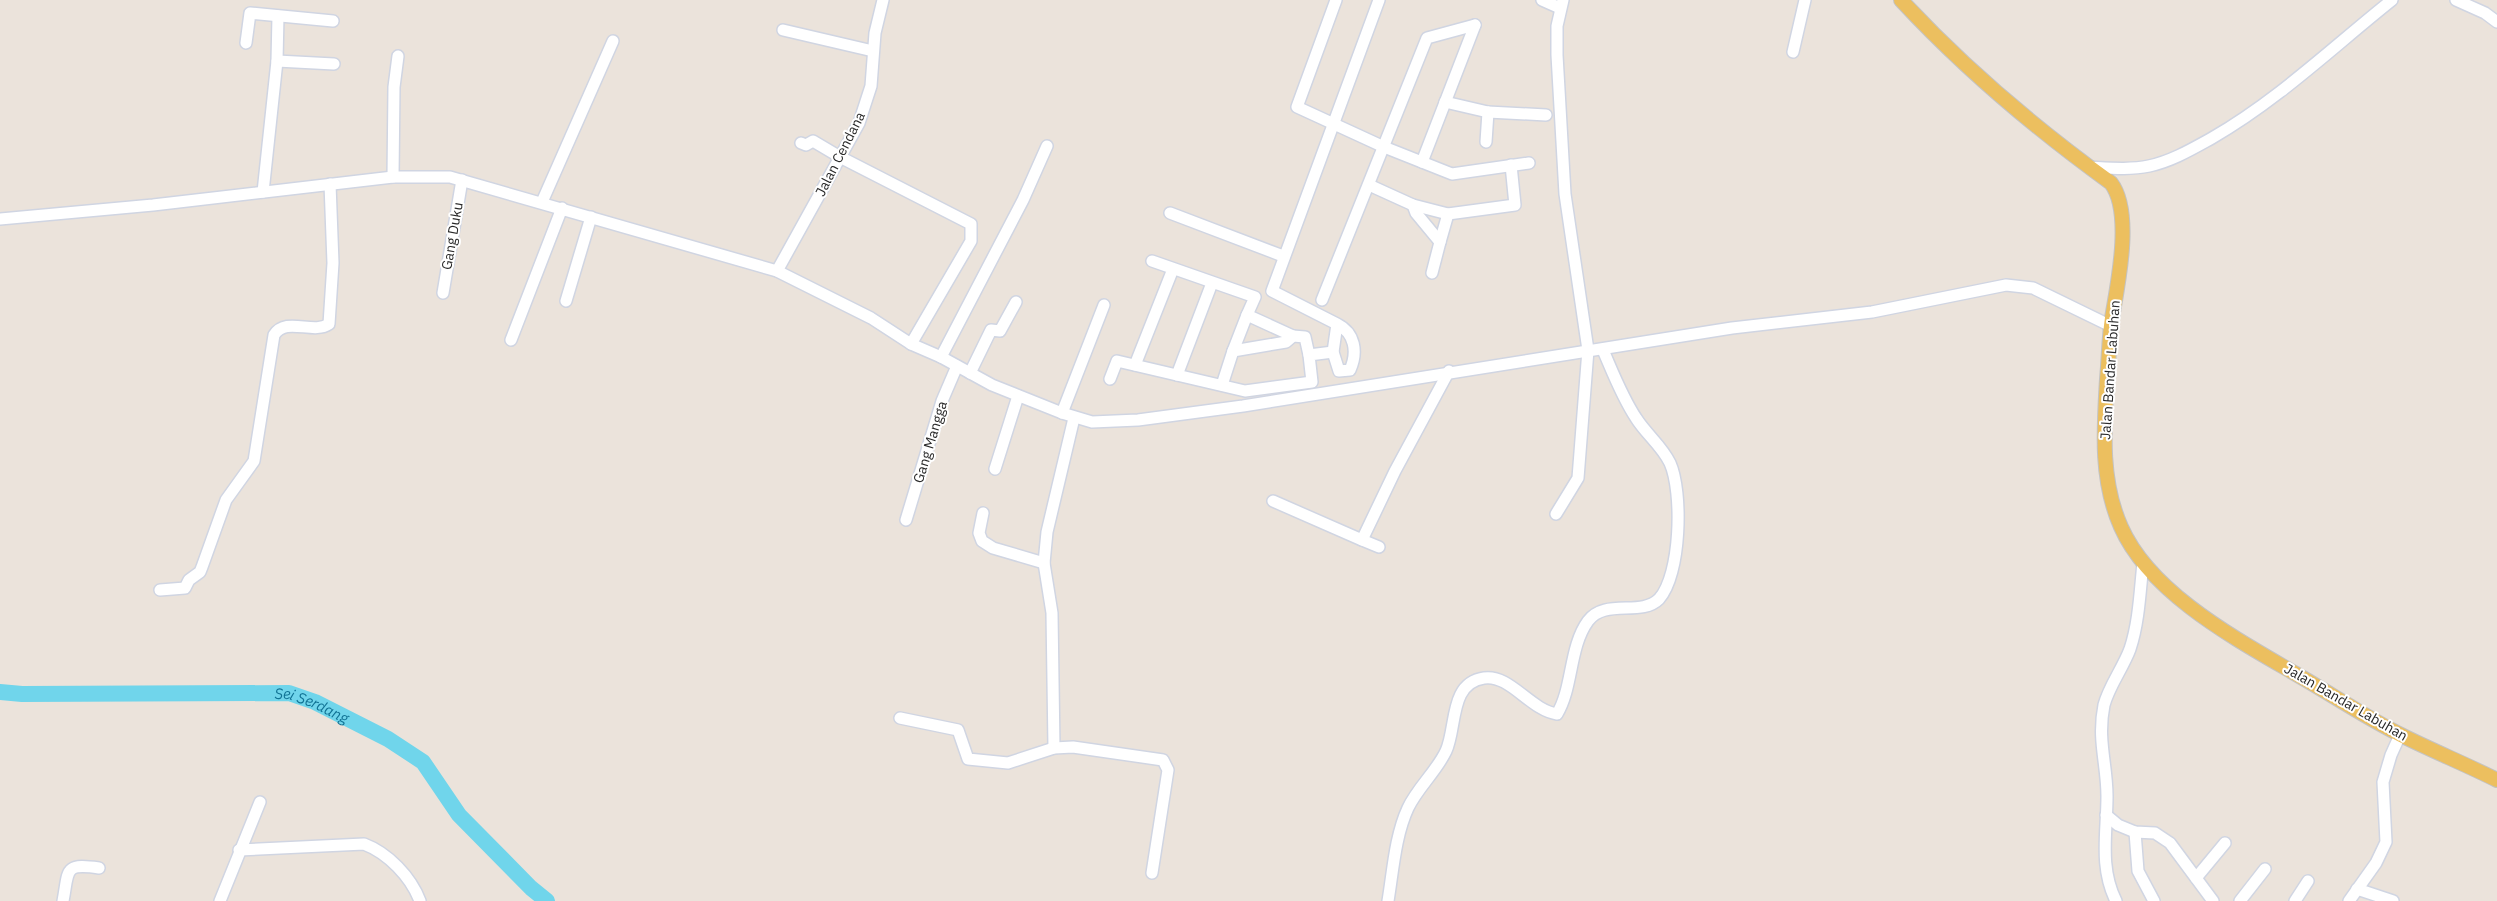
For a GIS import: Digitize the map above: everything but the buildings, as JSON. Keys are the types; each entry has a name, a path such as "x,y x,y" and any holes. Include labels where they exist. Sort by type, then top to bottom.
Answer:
{"main road":[{"name":"Jalan Bandar Labuhan","path":"1901,0 1990,88 2089,168 2111,183 2119,195 2123,224 2111,326 2105,413 2106,478 2109,494 2121,529 2143,563 2179,597 2212,623 2400,735 2497,780"}],"street":[{"name":"Jalan Cendana","path":"776,270 859,123 871,86 875,33 883,0"},
{"path":"1336,0 1297,107 1384,147 1452,174 1529,163"},
{"path":"1344,370 1354,361 1352,338 1344,327 1272,291 1332,122 1379,0"},
{"path":"1542,0 1562,4 1557,26 1557,54 1565,194 1588,350 1578,478 1556,514"},
{"path":"1793,52 1805,0"},
{"path":"2089,168 2150,166 2193,148 2238,123 2302,75 2392,0"},
{"path":"2456,0 2484,13 2497,22"},
{"path":"246,43 250,13 333,21"},
{"path":"263,192 277,61 278,16"},
{"path":"1322,300 1427,38 1475,25 1422,162"},
{"path":"783,30 873,51"},
{"path":"542,202 613,41"},
{"path":"393,177 394,87 398,56"},
{"path":"277,61 334,64"},
{"path":"1445,102 1488,112 1546,115"},
{"path":"1486,142 1488,112"},
{"path":"801,143 806,145 813,141 840,157 972,224 971,241 911,344"},
{"path":"941,357 1024,200 1047,146"},
{"path":"1369,185 1413,206 1448,214 1515,205 1511,166"},
{"path":"0,219 393,177 438,176 462,180 776,270 871,318 911,344 1018,396 1074,418 1108,422 1138,420 1588,350 1603,350 1732,328 1872,312 2009,285 2033,288 2111,326"},
{"name":"Gang Duku","path":"443,293 462,180"},
{"path":"160,590 185,588 189,580 200,572 226,500 254,461 274,335 278,329 285,326 322,328 330,324 333,263 330,184"},
{"path":"1413,206 1416,213 1440,242"},
{"path":"511,340 562,208"},
{"path":"1170,213 1283,256"},
{"path":"1432,274 1448,214"},
{"path":"566,301 591,217"},
{"path":"1152,261 1254,297 1222,385"},
{"path":"1135,365 1173,269"},
{"path":"1176,375 1212,283"},
{"path":"970,373 991,330 1000,331 1016,302"},
{"path":"1062,413 1104,305"},
{"path":"1110,379 1117,361 1246,391 1312,382 1305,337 1293,336 1247,315"},
{"path":"1337,324 1333,352 1344,370 1347,388"},
{"path":"1233,351 1286,342 1293,336"},
{"path":"1388,901 1401,829 1408,809 1439,765 1447,749 1458,703 1464,689 1482,678 1496,679 1505,682 1542,709 1557,714 1563,702 1577,645 1588,621 1600,612 1654,603 1662,595 1672,574 1676,561 1677,524 1672,469 1664,452 1651,439 1626,402 1603,350"},
{"path":"1308,355 1333,352"},
{"name":"Gang Mangga","path":"906,520 942,401 957,366"},
{"path":"1362,540 1395,472 1449,371"},
{"path":"996,469 1018,396"},
{"path":"1054,748 1052,613 1044,563 1047,532 1074,418"},
{"path":"1272,501 1379,547"},
{"path":"983,513 979,533 982,542 992,548 1044,563"},
{"path":"2116,901 2108,881 2105,863 2107,795 2101,750 2104,707 2132,640 2143,563"},
{"path":"900,718 958,730 968,759 1008,763 1054,748 1078,748 1166,762 1168,770 1152,873"},
{"path":"2349,901 2376,863 2386,842 2382,782 2400,735"},
{"path":"220,901 260,802"},
{"path":"2106,815 2118,826 2135,832 2154,833 2170,843 2213,901"},
{"path":"2135,832 2138,871 2154,901"},
{"path":"2196,878 2225,843"},
{"path":"239,850 364,844 381,852 388,858 412,887 420,901"},
{"path":"63,901 68,873 73,867 77,865 99,868"},
{"path":"2240,901 2265,868"},
{"path":"2295,901 2308,881"},
{"path":"2357,889 2393,901"}],"waterway":[{"name":"Sei Serdang","path":"0,692 22,694 289,693 315,702 388,739 423,762 459,815 531,888 547,901"}]}
